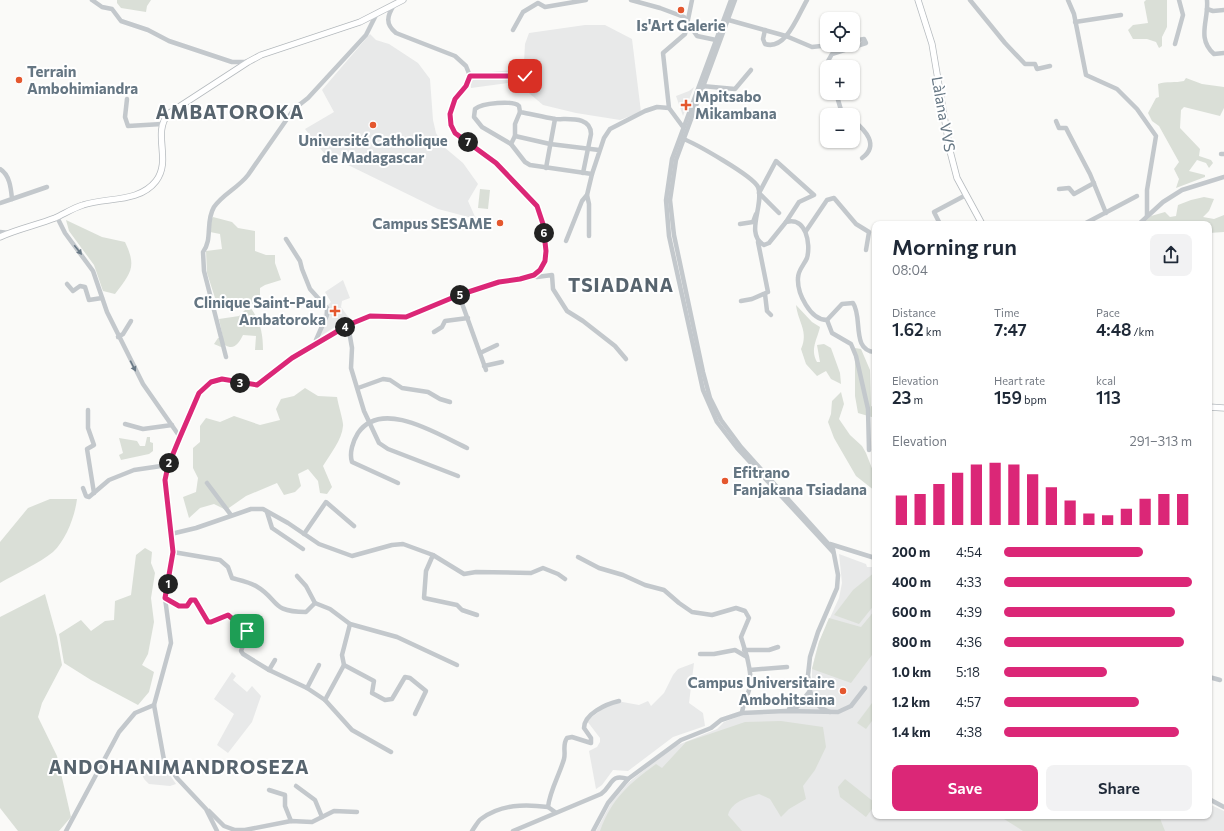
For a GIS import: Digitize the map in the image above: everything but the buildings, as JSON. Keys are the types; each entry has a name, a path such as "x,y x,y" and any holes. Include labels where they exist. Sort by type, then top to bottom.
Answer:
{"main road":[{"path":"0,237 57,218 83,205 135,196 145,192 161,174 163,167 161,141 162,124 168,114 261,55 350,26 376,15 403,0"},
{"name":"Làlana VVS","path":"918,0 932,44 950,151 958,178 980,221"},
{"path":"1212,407 1224,408"}],"street":[{"path":"92,0 102,7 112,9 121,21 148,30 169,41 232,62 248,62"},
{"path":"513,30 516,21 527,8 540,2 545,7 586,0"},
{"path":"631,0 674,12 684,18 697,36 716,40"},
{"path":"683,127 669,108 663,53 683,37 692,0"},
{"path":"731,0 726,19 702,86 672,159 667,181 666,200 669,236 706,400 718,422 737,448 834,554"},
{"path":"735,0 716,40 683,127 670,200 674,235 697,346 710,398 721,420 741,447 830,544 834,554 838,575 837,588 818,632 810,657 808,675 813,700 821,708 830,712"},
{"path":"765,30 763,42 771,46 784,41 807,0"},
{"path":"970,0 1005,44 1025,64 1035,64 1037,69 1050,66"},
{"path":"1068,0 1074,14 1086,75 1117,89 1136,109 1156,136 1147,190 1146,216"},
{"path":"1175,44 1183,15 1179,0"},
{"path":"1207,0 1205,17 1205,38 1207,48 1214,54 1224,53"},
{"path":"357,812 334,811 312,822 290,821 246,830 235,830 224,826 177,778 164,760 154,705 171,643 165,598 173,552 165,480 168,466 199,393 211,382 222,379 257,385 292,358 348,325 370,316 406,317 459,295 499,282 534,275 540,270 545,261 546,251 543,224 537,206 496,163 455,133 451,125 450,114 455,99 466,86 470,76 466,66 455,56 396,33 390,29 387,22 389,13 394,5"},
{"path":"1207,9 1213,11 1224,10"},
{"path":"226,356 204,271 203,252 208,246 211,215 222,197 242,182 248,175 294,109 308,98 366,35 376,15"},
{"path":"1075,22 1121,15"},
{"path":"726,19 786,36 812,47 820,46"},
{"path":"860,40 864,39 866,43 860,45"},
{"path":"829,60 832,54 838,52"},
{"path":"702,86 735,89 751,70"},
{"path":"470,76 525,76"},
{"path":"127,99 125,117 128,126 162,124"},
{"path":"511,144 515,136 515,124 520,112 519,106 515,103 484,104 475,109 474,117 482,127 511,144 525,162 537,167 592,174"},
{"path":"589,236 589,204 587,195 599,150 606,133 610,129 645,111 657,107 669,108"},
{"path":"520,112 555,119 576,119 587,123 591,129 589,148 583,173"},
{"path":"546,168 555,119"},
{"path":"1056,121 1059,128 1066,128 1094,183 1106,213"},
{"path":"860,127 868,134 870,140 868,152 862,158"},
{"path":"515,136 550,144 599,150"},
{"path":"681,138 710,152 755,182 759,193 779,212"},
{"path":"758,242 764,245 769,243 786,222 799,202 814,195 776,160 759,193 756,235 768,290 765,294 767,311 770,315"},
{"path":"0,169 5,172 8,178 12,199"},
{"path":"1141,221 1163,202 1182,190 1224,177"},
{"path":"1059,189 1066,187 1074,194 1094,183"},
{"path":"0,203 47,187"},
{"path":"566,241 582,201 587,195"},
{"path":"938,221 934,212 966,195"},
{"path":"1090,221 1137,196"},
{"path":"806,231 827,200 834,198 856,224 869,232 866,250"},
{"path":"740,224 753,222 757,211"},
{"path":"57,218 65,234 87,261 93,271 118,337 143,384 180,437"},
{"path":"786,222 794,220 800,223 806,231 808,254 798,278 799,285 806,306 819,318 827,320"},
{"path":"0,232 9,233"},
{"path":"286,239 300,262 310,289 327,308 327,315 316,340 318,343"},
{"path":"534,275 537,277 552,275 553,289 567,311 583,321 615,346 626,359"},
{"path":"67,284 73,291 80,286 85,287 89,300 102,298"},
{"path":"742,301 765,294"},
{"path":"459,295 485,368 502,362"},
{"path":"827,320 842,304 853,303 857,309 860,340 866,349 872,351"},
{"path":"434,332 442,327 445,321 468,318"},
{"path":"118,337 123,334 131,320"},
{"path":"827,320 832,333 851,344 856,356 868,409 869,450"},
{"path":"348,325 352,348 352,368 369,423 379,443 383,446 458,476"},
{"path":"480,353 497,345"},
{"path":"358,388 383,379 390,380 402,388 428,392 440,399 450,402"},
{"path":"88,410 88,428 94,445 87,449 94,493"},
{"path":"398,483 352,462 350,452 357,435 369,423 383,418 395,418 426,429 467,448"},
{"path":"125,424 143,429 172,425"},
{"path":"83,488 88,497 109,480 134,470 168,466"},
{"path":"206,483 231,515"},
{"path":"304,534 326,502 354,526"},
{"path":"171,534 196,528 251,509 263,508 267,512 288,523 320,544 352,556 392,545 402,544 433,555 464,574 476,572 531,573 542,568 558,574 565,579"},
{"path":"267,512 272,528 302,549"},
{"path":"823,542 872,557"},
{"path":"173,552 220,560 228,567 232,578 256,586 277,606 291,612 306,612 315,603"},
{"path":"433,555 426,572 424,598 457,605 462,610 477,615"},
{"path":"578,557 599,568 664,590 692,612 712,615 736,608 745,611 749,618 741,637 750,670 750,686 743,703 742,713"},
{"path":"297,576 306,586 315,603 330,609 350,624 398,637 457,665"},
{"path":"165,598 183,606 187,606 191,600 195,600 209,622 228,615 248,632 241,651 242,654 269,670 307,688 325,700 352,730 391,752"},
{"path":"325,700 344,665 342,655 350,624"},
{"path":"744,650 769,650 778,647"},
{"path":"700,654 714,654 735,650 747,657"},
{"path":"269,670 275,660"},
{"path":"307,688 319,665"},
{"path":"344,665 374,681 372,693 385,700 392,699 405,678 410,678 426,691 415,714"},
{"path":"750,670 787,667"},
{"path":"1212,678 1220,680"},
{"path":"593,831 608,803 628,780 681,740 711,728 722,720 742,713 786,711 838,712 851,706 865,688"},
{"path":"786,711 797,707 810,691"},
{"path":"548,807 549,797 564,758 564,742 567,738 572,737 591,743 592,738 584,728 586,720 598,710 619,701"},
{"path":"66,831 120,732 135,713 154,705"},
{"path":"513,831 601,794 606,790 614,778 618,777 628,780"},
{"path":"296,786 315,800 322,817"},
{"path":"269,790 285,795 285,806 290,821"},
{"path":"1212,801 1224,807"},
{"path":"472,831 481,819 504,808 527,804 548,807 556,812"},
{"path":"206,809 217,831"}],"shaded area":[{"path":"117,0 151,0 147,6 146,12 121,8 117,3"},
{"path":"1146,0 1167,0 1167,27 1162,37 1162,46 1159,48 1156,42 1147,39 1133,39 1128,30 1133,25 1148,23 1144,2"},
{"path":"585,25 605,25 632,39 641,112 620,120 576,113 543,105 523,88 508,83 471,88 470,74 514,70 524,62 525,44 529,33"},
{"name":"Université Catholique de Madagascar","path":"370,34 376,40 389,44 418,63 430,79 433,120 436,133 444,147 463,163 478,184 468,201 476,219 438,209 346,164 342,155 328,158 305,129 334,112 322,90"},
{"path":"1186,78 1202,84 1224,87 1224,108 1220,116 1184,107 1181,110 1180,128 1200,149 1199,156 1211,160 1213,163 1209,168 1206,163 1197,160 1189,171 1205,175 1205,177 1176,188 1179,179 1174,169 1179,162 1159,126 1152,121 1148,113 1156,98 1159,97 1158,84 1184,81"},
{"path":"694,87 683,116 676,96 689,91"},
{"path":"480,189 490,190 488,209 478,208"},
{"path":"1204,197 1214,199 1209,211 1203,217 1214,219 1224,215 1224,232 1212,233 1212,221 1145,221 1151,216 1165,212 1170,217 1176,216 1178,205"},
{"path":"213,217 232,222 238,228 255,231 255,251 266,255 275,255 275,263 281,280 260,288 260,303 239,305 216,301 207,273 206,251 222,249 220,234 210,232 210,222"},
{"path":"66,220 102,237 125,242 131,258 130,270 125,281 115,294 103,291 94,265 69,231"},
{"name":"Clinique Saint-Paul Ambatoroka","path":"343,280 350,298 342,301 341,307 349,318 316,339 326,307 331,302 325,292"},
{"path":"796,305 812,322 820,327 814,349 817,362 820,362 817,345 824,344 831,348 840,373 841,384 831,379 826,371 817,376 806,364 801,349 804,337"},
{"path":"249,306 256,316 260,326 263,350 255,350 256,336 243,335 234,347 228,347 225,345 221,347 214,344 218,338 223,338 219,319 239,316"},
{"path":"855,348 861,349 870,370 872,417 858,413 855,396"},
{"path":"305,388 318,396 337,397 343,421 340,436 323,466 332,487 327,494 320,493 318,481 308,469 298,474 301,486 295,492 284,495 277,483 246,496 226,510 214,504 200,508 189,518 183,497 196,492 198,478 193,468 193,448 200,442 200,426 206,418 220,422 234,416 260,425 280,420 276,409 281,399 294,396"},
{"path":"841,392 844,404 839,419 850,435 862,446 866,453 872,468 872,489 856,476 834,438 828,422 831,414 832,401"},
{"path":"147,437 150,437 150,442 153,443 153,451 149,454 121,460 119,455 123,453 119,438 137,441 140,446 145,446"},
{"path":"50,499 77,499 72,520 62,541 48,556 0,583 0,542 28,508"},
{"path":"145,548 152,552 151,563 155,573 151,598 154,622 148,654 142,665 154,672 149,692 138,705 91,680 64,663 59,634 81,620 91,631 105,621 114,620 115,601 131,595 136,555"},
{"name":"Campus Universitaire Ambohitsaina","path":"839,554 866,564 867,567 872,567 872,819 1212,819 1212,805 1224,811 1224,831 596,831 611,803 629,782 673,747 717,729 724,722 742,715 761,712 788,713 809,694 812,687 812,669 819,642 839,598 842,583"},
{"path":"872,574 872,608 859,624 834,615 853,590"},
{"path":"45,594 57,637 62,665 42,703 38,717 57,756 71,817 59,831 18,831 0,808 0,617"},
{"path":"872,614 872,655 851,683 812,669 819,642 829,618 861,627"},
{"path":"694,663 689,703 703,713 705,726 673,737 628,771 613,770 602,785 596,789 589,751 597,747 600,742 600,738 587,721 601,710 617,701 639,705 648,701 651,706 664,693 673,675 678,669"},
{"path":"232,672 236,676 233,680 247,692 252,686 261,696 252,722 228,753 217,745 234,714 214,699"},
{"path":"872,703 872,721 866,729 857,723"},
{"path":"781,721 823,727 826,747 815,770 803,786 806,799 789,809 781,817 770,799 759,794 736,803 730,810 728,815 742,831 600,831 610,809 622,793 656,764 662,768 686,742 745,722"},
{"path":"160,765 162,769 165,768 176,784 170,786 149,784 144,779 140,769"},
{"path":"845,779 872,800 872,809 866,817 840,797 838,787"},
{"path":"1004,819 1160,819 1165,831 1023,831"}],"place":[{"name":"Is'Art Galerie","path":"681,10"},
{"name":"Terrain Ambohimiandra","path":"19,80"},
{"name":"Mpitsabo Mikambana","path":"686,105"},
{"name":"Université Catholique de Madagascar","path":"373,125"},
{"name":"Campus SESAME","path":"500,223"},
{"name":"Clinique Saint-Paul Ambatoroka","path":"335,311"},
{"name":"Efitrano Fanjakana Tsiadana","path":"725,481"},
{"name":"Campus Universitaire Ambohitsaina","path":"843,691"}],"district":[{"name":"AMBATOROKA","path":"230,111"},
{"name":"TSIADANA","path":"621,284"},
{"name":"ANDOHANIMANDROSEZA","path":"179,766"}],"route":[{"path":"247,631 228,615 208,622 195,600 191,600 187,606 179,606 165,598 173,552 165,480 168,466 199,393 211,382 222,379 257,385 292,358 348,325 370,316 397,318 406,317 459,295 499,282 534,275 540,270 545,261 546,251 543,224 537,206 496,163 455,133 451,125 450,114 455,99 466,86 470,76 525,76"}]}
